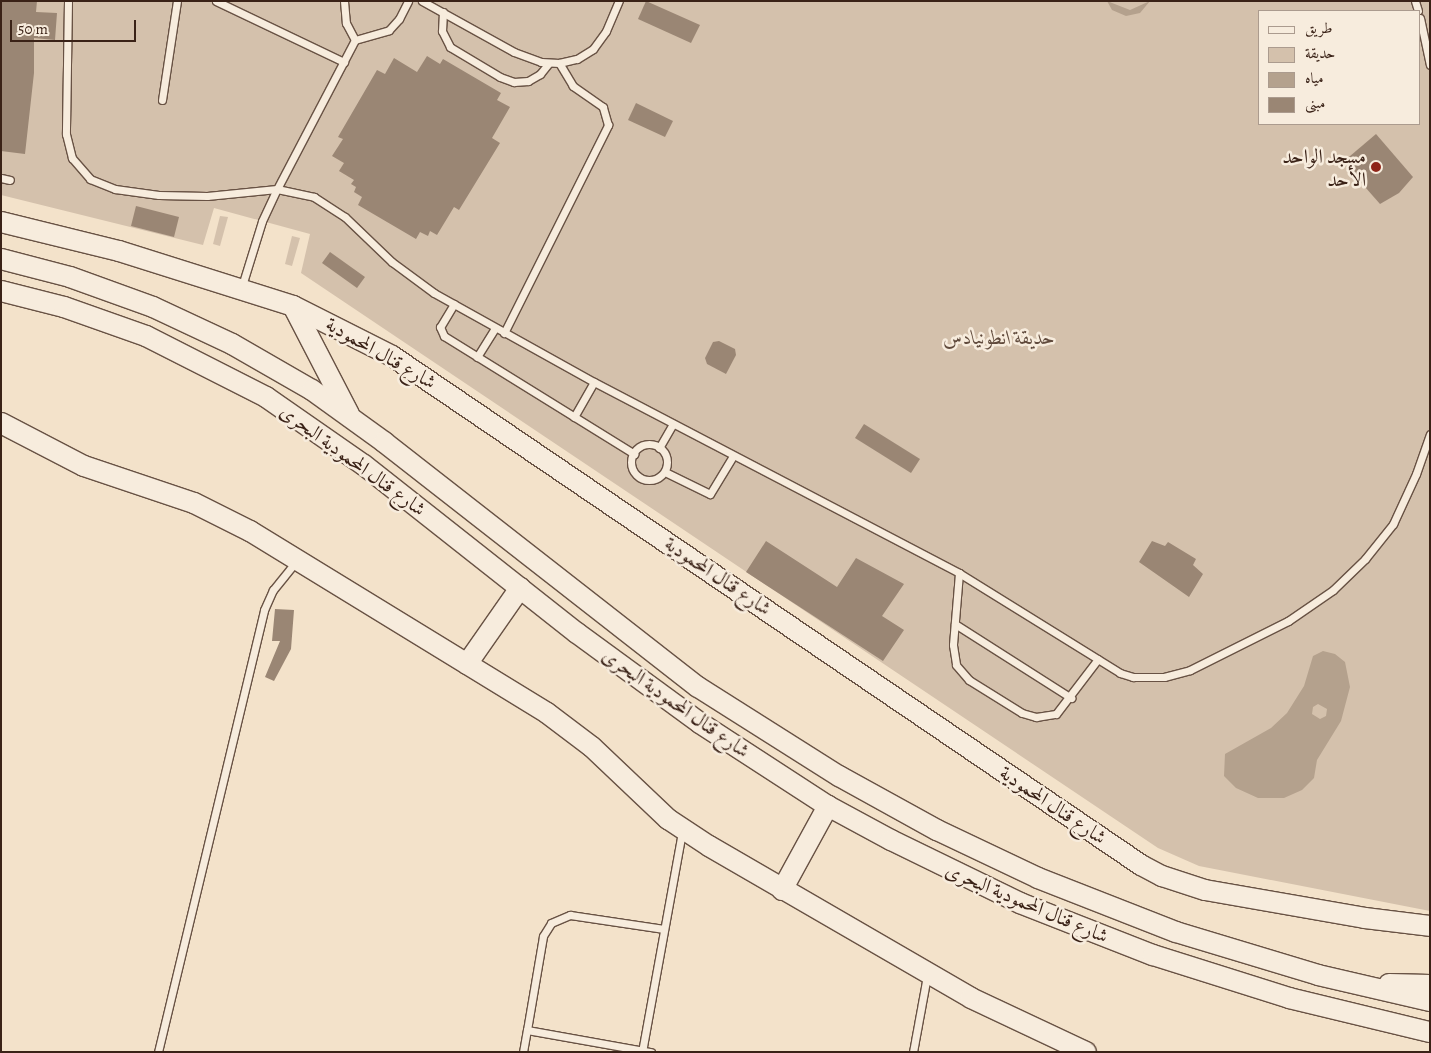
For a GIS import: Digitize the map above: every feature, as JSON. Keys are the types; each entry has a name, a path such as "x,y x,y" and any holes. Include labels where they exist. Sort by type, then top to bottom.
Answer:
{"main road":[{"name":"شارع قنال المحمودية","path":"1,222 119,250 241,289 293,306 360,338 424,376 1141,866 1183,884 1205,890 1365,918 1430,926"},
{"name":"شارع قنال المحمودية البحرى","path":"1,259 112,291 193,324 272,366 350,416 652,653 744,718 839,776 954,838 1084,897 1223,947 1362,985"},
{"name":"شارع قنال المحمودية البحرى","path":"1,291 64,307 146,336 266,396 364,465 520,588 700,723 828,806 955,872 1086,930 1221,978 1400,1027"},
{"path":"293,306 350,416"},
{"path":"1,423 84,466 222,516 298,560 570,729 683,829 782,890 927,974 1016,1021 1086,1052"},
{"path":"467,664 520,588"},
{"path":"782,890 828,806"},
{"path":"1362,985 1430,985"},
{"path":"1362,985 1430,1001"},
{"path":"1400,1027 1430,1032"},
{"path":"1400,1027 1430,1041"}],"lane":[{"path":"68,1 66,134 72,158 79,169 90,179 115,189 159,195 207,196 277,188 297,191 331,206 413,278 454,304 594,382 959,573 1098,660 1133,677 1176,675 1260,637 1315,604 1350,576 1393,524 1427,452 1430,434"},
{"path":"162,100 177,1"},
{"path":"216,1 344,62"},
{"path":"344,1 346,23 355,40"},
{"path":"241,289 262,221 277,188 355,40 389,30 399,19 408,1"},
{"path":"422,1 514,52 549,63 559,64 578,59 593,49 606,31 619,1"},
{"path":"443,12 442,31 450,47 507,80 521,82 534,78 549,63"},
{"path":"1421,23 1430,65"},
{"path":"504,333 608,125 603,107 573,86 559,64"},
{"path":"1,178 10,180"},
{"path":"454,304 442,324 441,333 634,454"},
{"path":"477,357 495,328"},
{"path":"574,418 594,382"},
{"path":"659,448 673,424"},
{"path":"648,444 659,448 667,458 665,472 656,479 638,476 632,466 634,454 648,444"},
{"path":"665,472 710,494 733,456"},
{"path":"158,1052 264,610 273,590 298,560"},
{"path":"959,573 953,655 959,669 969,680 1022,713 1036,717 1056,714 1071,698 1098,660"},
{"path":"955,624 1071,698"},
{"path":"643,1051 683,829"},
{"path":"523,1052 543,936 551,923 570,916 664,929"},
{"path":"913,1052 927,974"},
{"path":"527,1030 651,1052"}],"green space":[{"name":"حديقة انطونيادس","path":"1,1 1430,1 1430,911 1199,866 1158,848 301,273 310,234 214,208 203,245 1,195"},
{"path":"220,216 228,217 220,246 213,244"},
{"path":"292,236 300,238 292,266 285,264"}],"water":[{"path":"1107,1 1130,10 1150,1 1140,13 1126,16 1112,10"},
{"path":"1323,651 1335,654 1345,662 1350,687 1341,721 1317,760 1314,778 1302,790 1284,798 1258,798 1236,788 1224,776 1225,754 1271,728 1287,713 1304,686 1313,656","holes":["1318,704 1327,709 1326,716 1320,719 1312,714 1313,707"]}],"building":[{"path":"1,1 37,1 36,12 57,13 55,40 34,38 34,73 25,154 1,151"},
{"path":"646,1 700,25 691,43 638,19"},
{"path":"427,56 440,64 443,59 501,93 497,100 510,107 492,138 500,143 459,210 454,207 437,235 430,231 428,236 420,232 416,239 358,205 362,197 354,192 356,187 351,184 354,180 339,171 344,163 332,156 343,139 338,137 377,70 385,74 394,58 417,72"},
{"path":"636,103 673,121 665,137 628,120"},
{"name":"مسجد الواحد الأحد","path":"1376,134 1413,177 1399,193 1380,204 1343,162"},
{"path":"136,206 179,217 174,237 131,226"},
{"path":"330,252 365,277 357,288 322,263"},
{"path":"719,341 735,349 736,355 726,374 707,364 705,358 713,342"},
{"path":"864,424 920,459 911,473 855,438"},
{"path":"766,541 837,587 856,558 904,584 882,616 904,630 883,661 746,572"},
{"path":"1152,541 1165,546 1168,542 1196,559 1193,565 1203,574 1189,597 1139,562"},
{"path":"275,609 294,610 291,649 274,681 265,677 280,641 272,641"}],"place":[{"name":"مسجد الواحد الأحد","path":"1376,167"}]}
